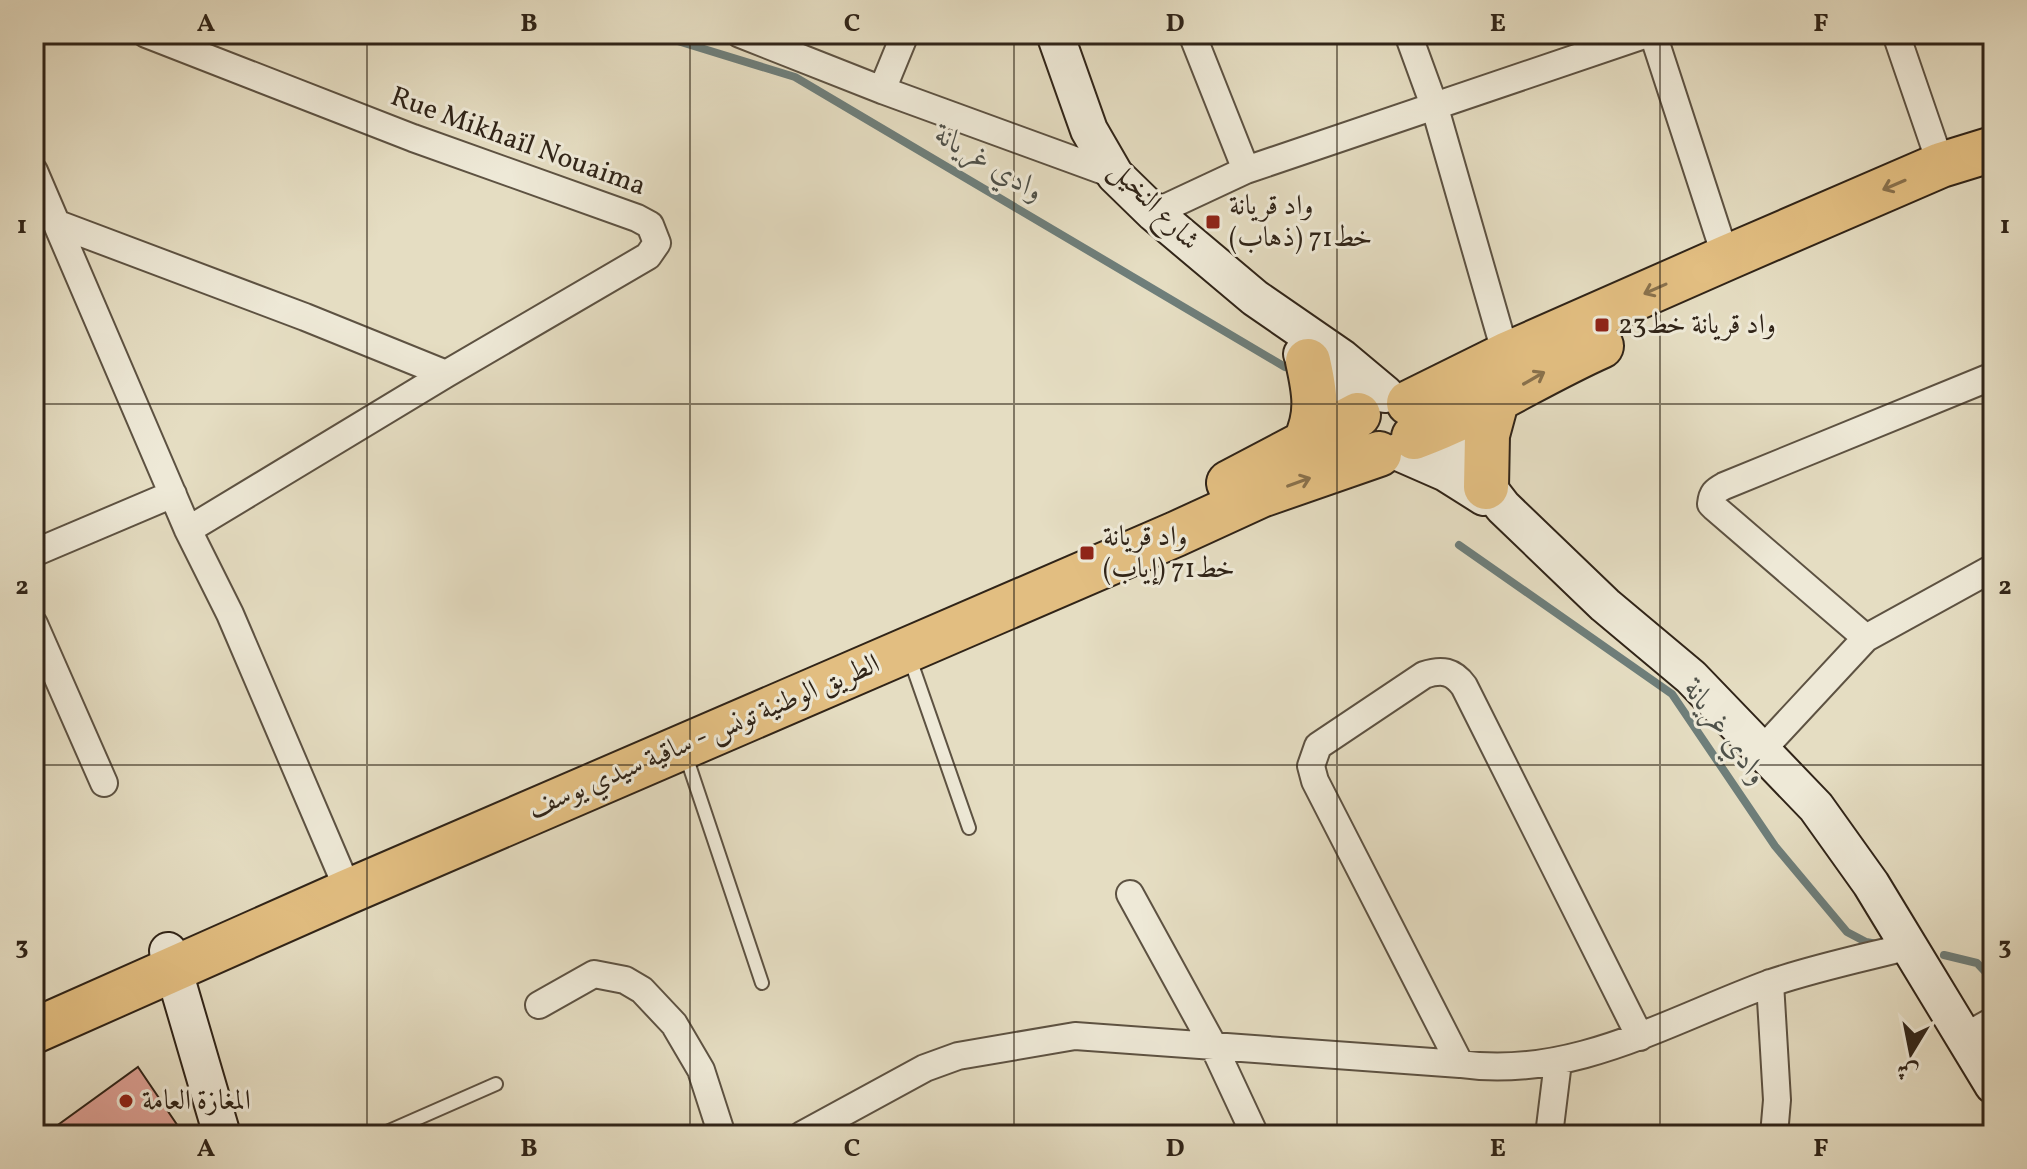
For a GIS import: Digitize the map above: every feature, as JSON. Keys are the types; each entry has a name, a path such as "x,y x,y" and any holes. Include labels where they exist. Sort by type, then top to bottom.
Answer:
{"highway":[{"name":"الطريق الوطنية تونس - ساقية سيدي يوسف","path":"344,881 683,746 1176,534 1400,425 1506,355 1941,165 1993,149"},
{"name":"الطريق الوطنية تونس - ساقية سيدي يوسف","path":"34,1031 170,961 1237,479 1305,443 1400,425 1497,398 1552,367 1739,284 1944,194 1993,178"},
{"path":"1305,443 1313,427 1316,405 1308,361"},
{"path":"1495,497 1487,435 1497,398"},
{"name":"الطريق الوطنية تونس - ساقية سيدي يوسف","path":"34,1011 170,961"}],"main road":[{"name":"شارع النخيل","path":"1055,34 1089,130 1115,175 1154,213 1255,298 1342,358 1400,425"},
{"path":"1255,298 1308,361 1495,497 1605,605 1691,677 1816,807 1871,884 1910,946 1979,1029 1993,1085"},
{"path":"1400,425 1446,473 1495,497"},
{"path":"170,961 222,1135"}],"street":[{"name":"Rue Mikhaïl Nouaima","path":"146,34 413,138 650,225 657,243 648,256 188,530"},
{"path":"740,34 798,45 882,90 1115,175"},
{"path":"882,90 905,34"},
{"path":"1192,34 1246,170"},
{"path":"1408,34 1435,108 1506,355"},
{"path":"1154,213 1246,170 1650,34 1726,258"},
{"path":"1896,34 1941,165"},
{"path":"34,171 188,530 230,614 344,881"},
{"path":"58,224 446,374"},
{"path":"1866,638 1715,508 1711,504 1712,496 1715,490 1724,486 1993,376"},
{"path":"34,553 173,494"},
{"path":"1761,751 1866,638 1993,568"},
{"path":"34,624 104,783"},
{"path":"1460,1064 1315,781 1311,766 1318,746 1424,675 1437,670 1457,676 1464,686 1640,1037"},
{"path":"1130,894 1214,1047 1255,1135"},
{"path":"802,1135 925,1068 958,1056 1075,1036 1490,1068 1558,1062 1640,1037 1770,983 1910,946"},
{"path":"539,1005 594,974 625,980 642,990 674,1024 701,1070 722,1135"},
{"path":"1770,983 1777,1100 1774,1135"},
{"path":"1549,1135 1558,1062"}],"lane":[{"path":"906,649 969,828"},
{"path":"683,746 762,983"},
{"path":"380,1135 496,1084"}],"building":[{"name":"المغازة العامة","path":"138,1067 184,1135 44,1135"}],"waterway":[{"name":"وادي غريانة","path":"655,34 795,77 1285,367"},
{"name":"وادي غريانة","path":"1459,545 1672,694 1775,846 1847,932 1877,944"},
{"name":"وادي غريانة","path":"1944,955 1977,963 1993,980"}],"place":[{"name":"واد قريانة خط71 (ذهاب)","path":"1213,222"},
{"name":"واد قريانة خط23","path":"1602,325"},
{"name":"واد قريانة خط71 (إياب)","path":"1087,553"},
{"name":"المغازة العامة","path":"126,1101"}]}
